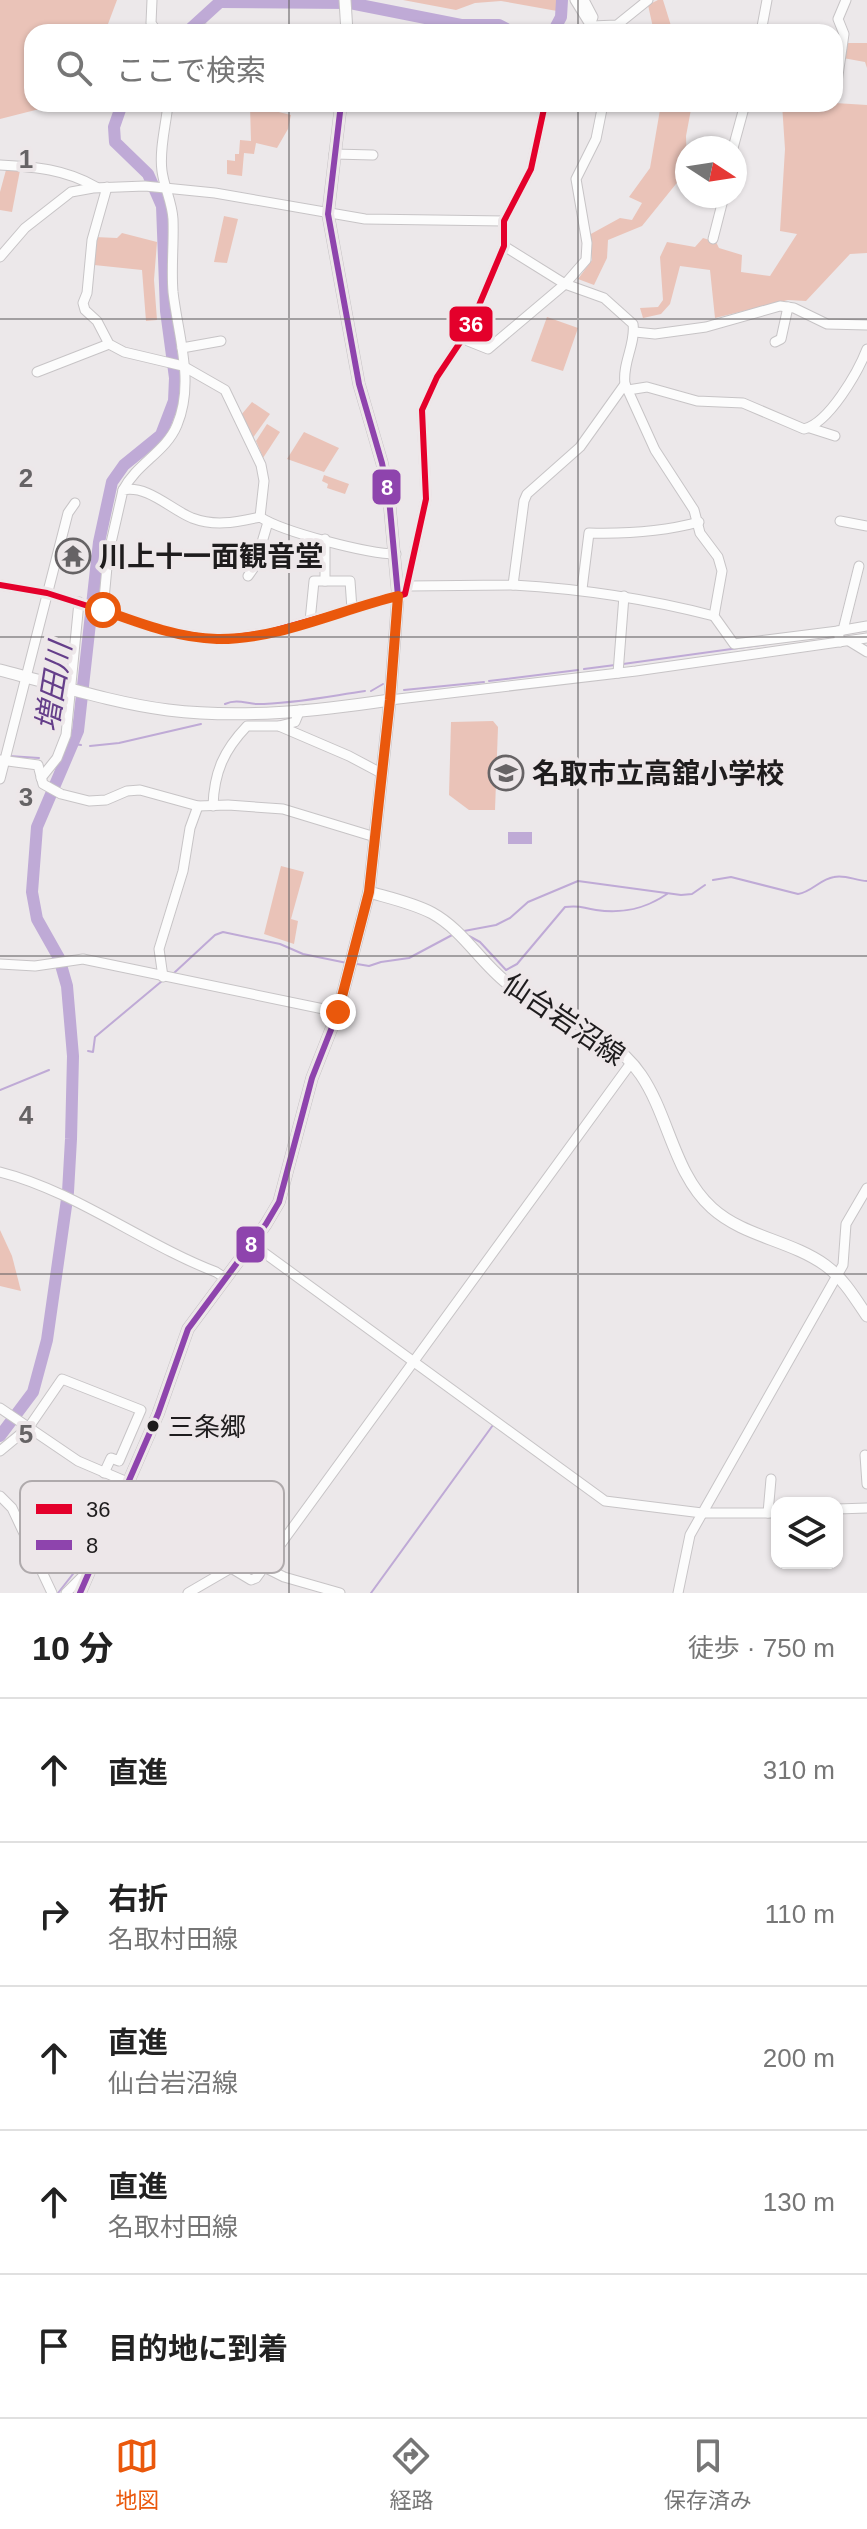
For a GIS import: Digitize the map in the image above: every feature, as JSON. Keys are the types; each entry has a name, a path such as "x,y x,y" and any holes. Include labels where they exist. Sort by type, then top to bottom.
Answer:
{"main road":[{"path":"346,3 347,24"},
{"path":"128,1481 158,1414 188,1329 221,1275 252,1244 279,1202 312,1078 338,1012 369,892 398,596 396,554 382,463 359,384 328,214 337,112"},
{"path":"0,670 166,710 206,714 300,710 390,700"},
{"name":"仙台岩沼線","path":"369,892 420,907 459,933 504,981 596,1036 631,1063 653,1094 684,1168 705,1201 736,1225 807,1255 837,1275 867,1316"},
{"path":"80,1593 89,1573"}],"street":[{"path":"152,0 152,24"},
{"path":"575,0 587,24"},
{"path":"584,0 593,17 591,24"},
{"path":"621,24 648,0"},
{"path":"762,24 767,0"},
{"path":"840,24 838,19 846,0"},
{"path":"102,609 108,556 123,490 134,472 158,451 175,429 183,403 184,367 172,278 173,220 162,172 167,112"},
{"path":"0,585 47,593 170,632 219,639 266,633 405,594 426,499 422,410 437,377 463,339 504,246 504,221 531,169 541,112"},
{"path":"463,339 488,349 565,284 586,260 587,243 576,179 596,139 601,112"},
{"path":"736,136 743,112"},
{"path":"334,154 373,155"},
{"path":"0,165 51,169 102,187"},
{"path":"0,257 25,228 71,192 102,187 145,186 242,197 365,219 504,221"},
{"path":"102,187 83,303 85,310 97,321 109,344 124,352 184,367 220,386 229,396 261,465 264,481 264,520 255,566 248,576"},
{"path":"713,239 721,208"},
{"path":"504,246 565,284 604,298 633,324 635,332 626,365 626,387 655,450 681,487 699,522 700,533 718,557 722,571 714,616"},
{"path":"635,332 655,334 706,327 765,308 788,307 827,324 867,325"},
{"path":"775,342 781,339 788,307"},
{"path":"182,348 221,341"},
{"path":"37,372 109,344"},
{"path":"810,428 839,399 867,349"},
{"path":"626,387 647,387 697,401 743,403 799,428 835,436"},
{"path":"513,585 527,494 580,447 626,387"},
{"path":"123,490 141,490 192,518 222,525 264,520 379,553 396,554"},
{"path":"0,779 68,513 75,503"},
{"path":"840,521 867,526"},
{"path":"582,589 589,533 632,534 670,530 699,522"},
{"path":"325,539 325,581"},
{"path":"841,636 859,566"},
{"path":"310,621 314,581 350,577 352,609"},
{"path":"408,586 513,585 582,589 624,596 714,616 734,644 841,636 867,638"},
{"path":"618,673 624,596"},
{"path":"42,781 57,758 66,735 80,603"},
{"path":"390,700 618,673 841,636 867,626"},
{"path":"841,636 867,652"},
{"path":"213,806 220,760 233,741 247,726 279,726 295,722 300,710"},
{"path":"279,726 381,773"},
{"path":"4,758 38,765 42,781 61,794 98,801 140,790 198,806 253,805 283,809 375,837"},
{"path":"166,977 159,949 183,871 190,828 198,806"},
{"path":"0,964 19,966 83,959 338,1012"},
{"path":"284,1539 631,1063"},
{"path":"0,1172 18,1176 76,1203 221,1275"},
{"path":"678,1593 690,1535 837,1275 845,1256 846,1224 867,1188"},
{"path":"252,1244 605,1501 702,1513 771,1513"},
{"path":"0,1451 62,1379 141,1410 119,1461 111,1458 104,1473"},
{"path":"3,1410 78,1461 125,1481"},
{"path":"843,1509 867,1507 865,1455"},
{"path":"771,1479 772,1497"},
{"path":"0,1496 12,1508 20,1525"},
{"path":"43,1573 52,1593"},
{"path":"66,1593 87,1573"},
{"path":"188,1593 222,1573"},
{"path":"239,1573 251,1580 258,1573"},
{"path":"277,1573 310,1589 340,1593"}],"shaded area":[{"path":"0,0 117,0 108,24 24,24 24,112 28,112 0,119"},
{"path":"403,0 558,0 557,11 501,1 475,3 456,10"},
{"path":"663,0 670,24 652,24 648,5"},
{"path":"844,43 867,43 867,68 865,62 843,58"},
{"path":"843,104 867,105 867,253 850,254 806,301 788,300 715,318 710,270 680,266 670,304 661,314 643,318 640,308 658,307 663,300 660,257 667,242 695,247 703,238 716,242 719,248 742,255 741,272 770,276 797,234 780,231 785,149 783,112 843,112"},
{"path":"250,112 291,115 288,129 277,148 256,143 254,154 244,153 242,176 227,174 227,160 235,161 240,140 251,141"},
{"path":"660,112 690,112 686,136 675,136 675,185 642,226 608,240 607,258 594,285 578,279 592,260 589,235 620,218 632,220 642,203 629,197 650,168"},
{"path":"6,170 20,170 12,212 0,210 0,192"},
{"path":"224,216 238,219 227,263 214,262"},
{"path":"122,233 157,242 154,280 157,320 146,321 142,270 94,265 95,237 117,238"},
{"path":"547,317 578,328 563,371 531,361"},
{"path":"252,402 270,414 252,439 241,415"},
{"path":"267,424 280,432 263,458 256,441"},
{"path":"304,432 339,448 324,472 287,459"},
{"path":"324,475 349,484 345,494 327,488 328,484 322,481"},
{"path":"233,548 254,554 247,572 228,566"},
{"path":"493,721 498,727 495,810 469,810 449,795 451,722"},
{"path":"508,832 532,832 532,844 508,844"},
{"path":"281,866 304,872 291,919 298,921 294,944 264,934"},
{"path":"0,1230 12,1256 21,1291 0,1286"}],"waterway":[{"name":"増田川","path":"196,24 222,0"},
{"path":"557,24 562,0"},
{"path":"220,2 350,3 456,24"},
{"name":"増田川","path":"0,1436 33,1392 47,1340 68,1192 73,1056 67,986 59,958 37,919 32,892 37,827 78,731 99,542 112,482 124,465 161,435 174,401 175,378 166,311 162,206 148,174 115,142 114,127 119,112"},
{"path":"623,664 767,644"},
{"path":"584,669 615,665"},
{"path":"489,681 578,670"},
{"path":"404,690 484,682"},
{"path":"371,691 383,684"},
{"path":"225,704 284,703 365,691"},
{"path":"90,746 119,743 201,724"},
{"name":"増田川","path":"74,744 81,745"},
{"path":"9,756 39,758"},
{"path":"713,880 731,877 798,894 834,877 867,881"},
{"path":"464,931 496,925 510,918 528,902 578,881 681,895 692,894 705,885"},
{"path":"469,936 480,942 506,970 517,964 565,907 625,911 642,907 667,894"},
{"path":"174,973 215,935 223,932 347,963"},
{"path":"357,964 369,966 409,958 454,934"},
{"path":"88,1051 93,1052 95,1037 162,981"},
{"path":"0,1090 49,1070"},
{"path":"371,1593 493,1425"},
{"path":"58,1593 74,1573"}],"transit line":[{"name":"8","path":"129,1481 158,1414 188,1329 279,1202 312,1078 338,1012 369,892 398,596 389,498 359,384 328,214 340,112"},
{"name":"36","path":"0,585 47,593 170,632 219,639 266,633 405,594 426,499 422,410 437,377 469,329 504,246 504,221 531,169 543,112"},
{"name":"8","path":"80,1593 89,1573"}],"place":[{"name":"川上十一面観音堂","path":"73,556"},
{"name":"名取市立高舘小学校","path":"506,773"},
{"name":"三条郷","path":"153,1426"}],"route":[{"path":"103,610 170,632 219,639 266,633 398,596 386,744 369,892 338,1012"}]}
